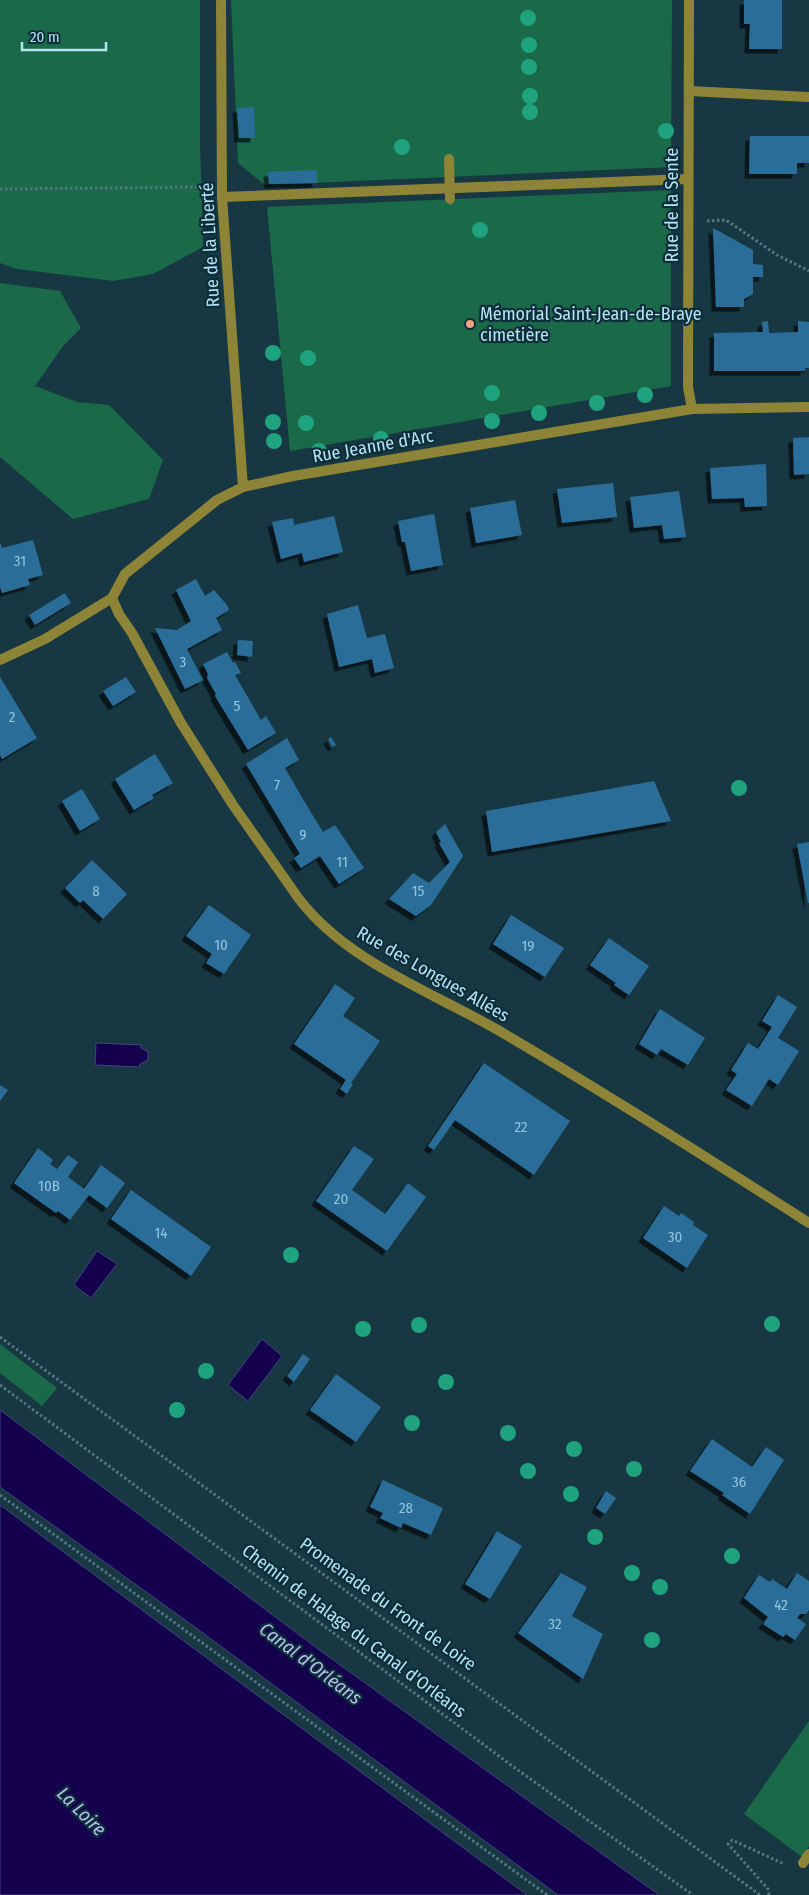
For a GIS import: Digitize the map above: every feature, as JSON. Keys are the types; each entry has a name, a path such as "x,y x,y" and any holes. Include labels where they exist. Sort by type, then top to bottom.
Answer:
{"street":[{"name":"Rue de la Liberté","path":"221,0 222,197 244,487"},
{"name":"Rue de la Sente","path":"689,0 688,387 692,409"},
{"path":"689,91 809,98"},
{"path":"449,159 450,199"},
{"path":"222,197 688,179"},
{"name":"Rue Jeanne d'Arc","path":"112,598 125,574 217,500 244,487 303,475 692,409 809,407"},
{"path":"0,660 45,639 112,598"},
{"name":"Rue des Longues Allées","path":"112,598 119,614 132,633 181,723 228,797 299,899 323,925 368,959 501,1032 622,1104 809,1223"}],"path":[{"path":"0,189 204,187 208,195"},
{"path":"699,222 726,220 777,255 809,271"},
{"name":"Promenade du Front de Loire","path":"0,1336 760,1895"},
{"name":"Chemin de Halage du Canal d'Orléans","path":"0,1386 515,1768 693,1895"},
{"path":"0,1495 547,1895"},
{"path":"769,1895 768,1889 728,1844 732,1840 796,1870 806,1859"}],"green space":[{"path":"0,0 200,0 200,146 203,247 153,274 113,281 17,269 0,263"},
{"path":"231,0 672,0 671,167 265,185 238,163"},
{"path":"671,190 671,386 290,451 267,207"},
{"path":"0,283 60,291 81,328 63,346 35,386 77,402 109,405 163,460 149,499 73,519 0,457"},
{"path":"0,1344 57,1388 42,1406 0,1373"},
{"path":"809,1721 809,1846 802,1857 744,1814"}],"water":[{"path":"96,1043 141,1045 141,1048 148,1052 148,1060 140,1064 140,1067 95,1065"},
{"path":"97,1251 117,1264 91,1298 74,1285"},
{"path":"262,1339 282,1356 248,1401 228,1385"},
{"name":"Canal d'Orléans","path":"0,1410 318,1649 659,1895 558,1895 188,1622 0,1487"},
{"name":"La Loire","path":"0,1505 527,1895 0,1895"}],"building":[{"path":"744,0 782,0 782,49 749,49 750,24 744,24"},
{"path":"254,107 255,138 239,138 237,108"},
{"path":"750,136 809,136 809,163 797,163 797,174 749,174"},
{"path":"317,170 317,183 269,184 268,172"},
{"path":"713,228 753,250 753,264 763,265 763,277 753,277 753,294 744,299 744,307 716,307"},
{"path":"768,321 769,333 798,332 798,321 809,322 809,368 805,368 805,371 714,371 714,333 763,332 762,322"},
{"path":"809,437 809,474 794,475 793,438"},
{"path":"766,464 767,506 745,507 744,498 712,499 710,468"},
{"path":"613,483 617,517 562,523 557,489"},
{"path":"679,491 686,537 664,539 662,525 634,528 630,497"},
{"path":"515,500 522,535 476,543 470,508"},
{"path":"434,514 443,565 411,571 398,521"},
{"path":"334,516 343,552 304,562 302,553 281,559 272,522 293,518 294,525"},
{"path":"33,540 43,575 28,579 30,585 2,593 0,587 0,542 2,548"},
{"path":"196,579 205,596 214,590 229,610 216,618 222,630 187,649 203,680 185,689 155,628 177,630 191,621 176,590"},
{"path":"65,593 71,603 35,625 29,615"},
{"path":"358,605 367,638 385,634 394,668 375,673 372,659 339,667 327,614"},
{"path":"238,640 253,641 252,657 237,655"},
{"path":"227,652 241,673 235,675 261,720 266,716 276,733 248,750 215,696 216,694 207,678 208,674 203,664"},
{"path":"0,677 37,738 2,759 0,755"},
{"path":"126,677 136,692 113,706 103,691"},
{"path":"331,737 336,745 332,747 328,739"},
{"path":"287,738 299,760 285,768 304,801 323,832 335,825 364,868 339,884 320,856 301,868 294,858 300,854 246,764"},
{"path":"155,754 173,783 152,795 154,798 134,810 115,779"},
{"path":"654,781 671,821 492,852 486,811"},
{"path":"82,789 100,819 80,831 62,801"},
{"path":"445,824 463,856 431,905 416,916 389,899 413,873 429,883 450,862 439,843 441,842 436,832"},
{"path":"809,842 809,903 808,903 797,844"},
{"path":"92,860 127,894 103,919 83,900 80,903 65,888"},
{"path":"209,905 251,935 224,974 206,963 212,954 186,936"},
{"path":"511,915 564,948 545,977 493,944"},
{"path":"609,938 649,966 629,995 614,985 616,983 590,965"},
{"path":"335,984 355,998 343,1016 380,1041 351,1083 353,1084 347,1094 340,1089 346,1080 294,1044"},
{"path":"778,995 797,1007 778,1038 799,1051 778,1085 769,1079 752,1106 726,1090 737,1074 731,1070 748,1043 758,1049 772,1027 762,1021"},
{"path":"660,1009 705,1038 688,1065 661,1049 657,1055 639,1044"},
{"path":"484,1063 570,1121 534,1175 455,1120 434,1150 428,1146"},
{"path":"0,1085 8,1090 0,1101"},
{"path":"354,1146 374,1159 352,1190 385,1214 408,1183 426,1197 387,1251 316,1201"},
{"path":"38,1148 53,1160 50,1164 57,1169 68,1155 78,1162 68,1177 84,1189 101,1165 125,1183 107,1208 89,1195 70,1220 58,1211 56,1213 14,1183"},
{"path":"131,1190 211,1247 191,1276 111,1219"},
{"path":"664,1206 679,1216 681,1213 694,1222 693,1225 708,1235 687,1268 643,1238"},
{"path":"303,1354 310,1359 294,1382 287,1376"},
{"path":"336,1374 381,1407 356,1442 310,1410"},
{"path":"712,1439 752,1467 766,1447 784,1460 750,1514 722,1495 724,1493 690,1471"},
{"path":"383,1480 443,1508 431,1535 403,1523 401,1528 380,1518 383,1513 370,1507"},
{"path":"606,1491 616,1498 605,1514 596,1508"},
{"path":"497,1531 522,1546 490,1599 465,1584"},
{"path":"561,1573 587,1587 572,1616 603,1634 583,1679 518,1633"},
{"path":"797,1573 809,1581 809,1610 806,1614 800,1614 797,1618 806,1624 795,1640 786,1634 783,1637 763,1624 768,1617 744,1598 759,1575 770,1582 772,1579 787,1589"}],"place":[{"name":"Mémorial Saint-Jean-de-Braye cimetière","path":"470,324"}]}
